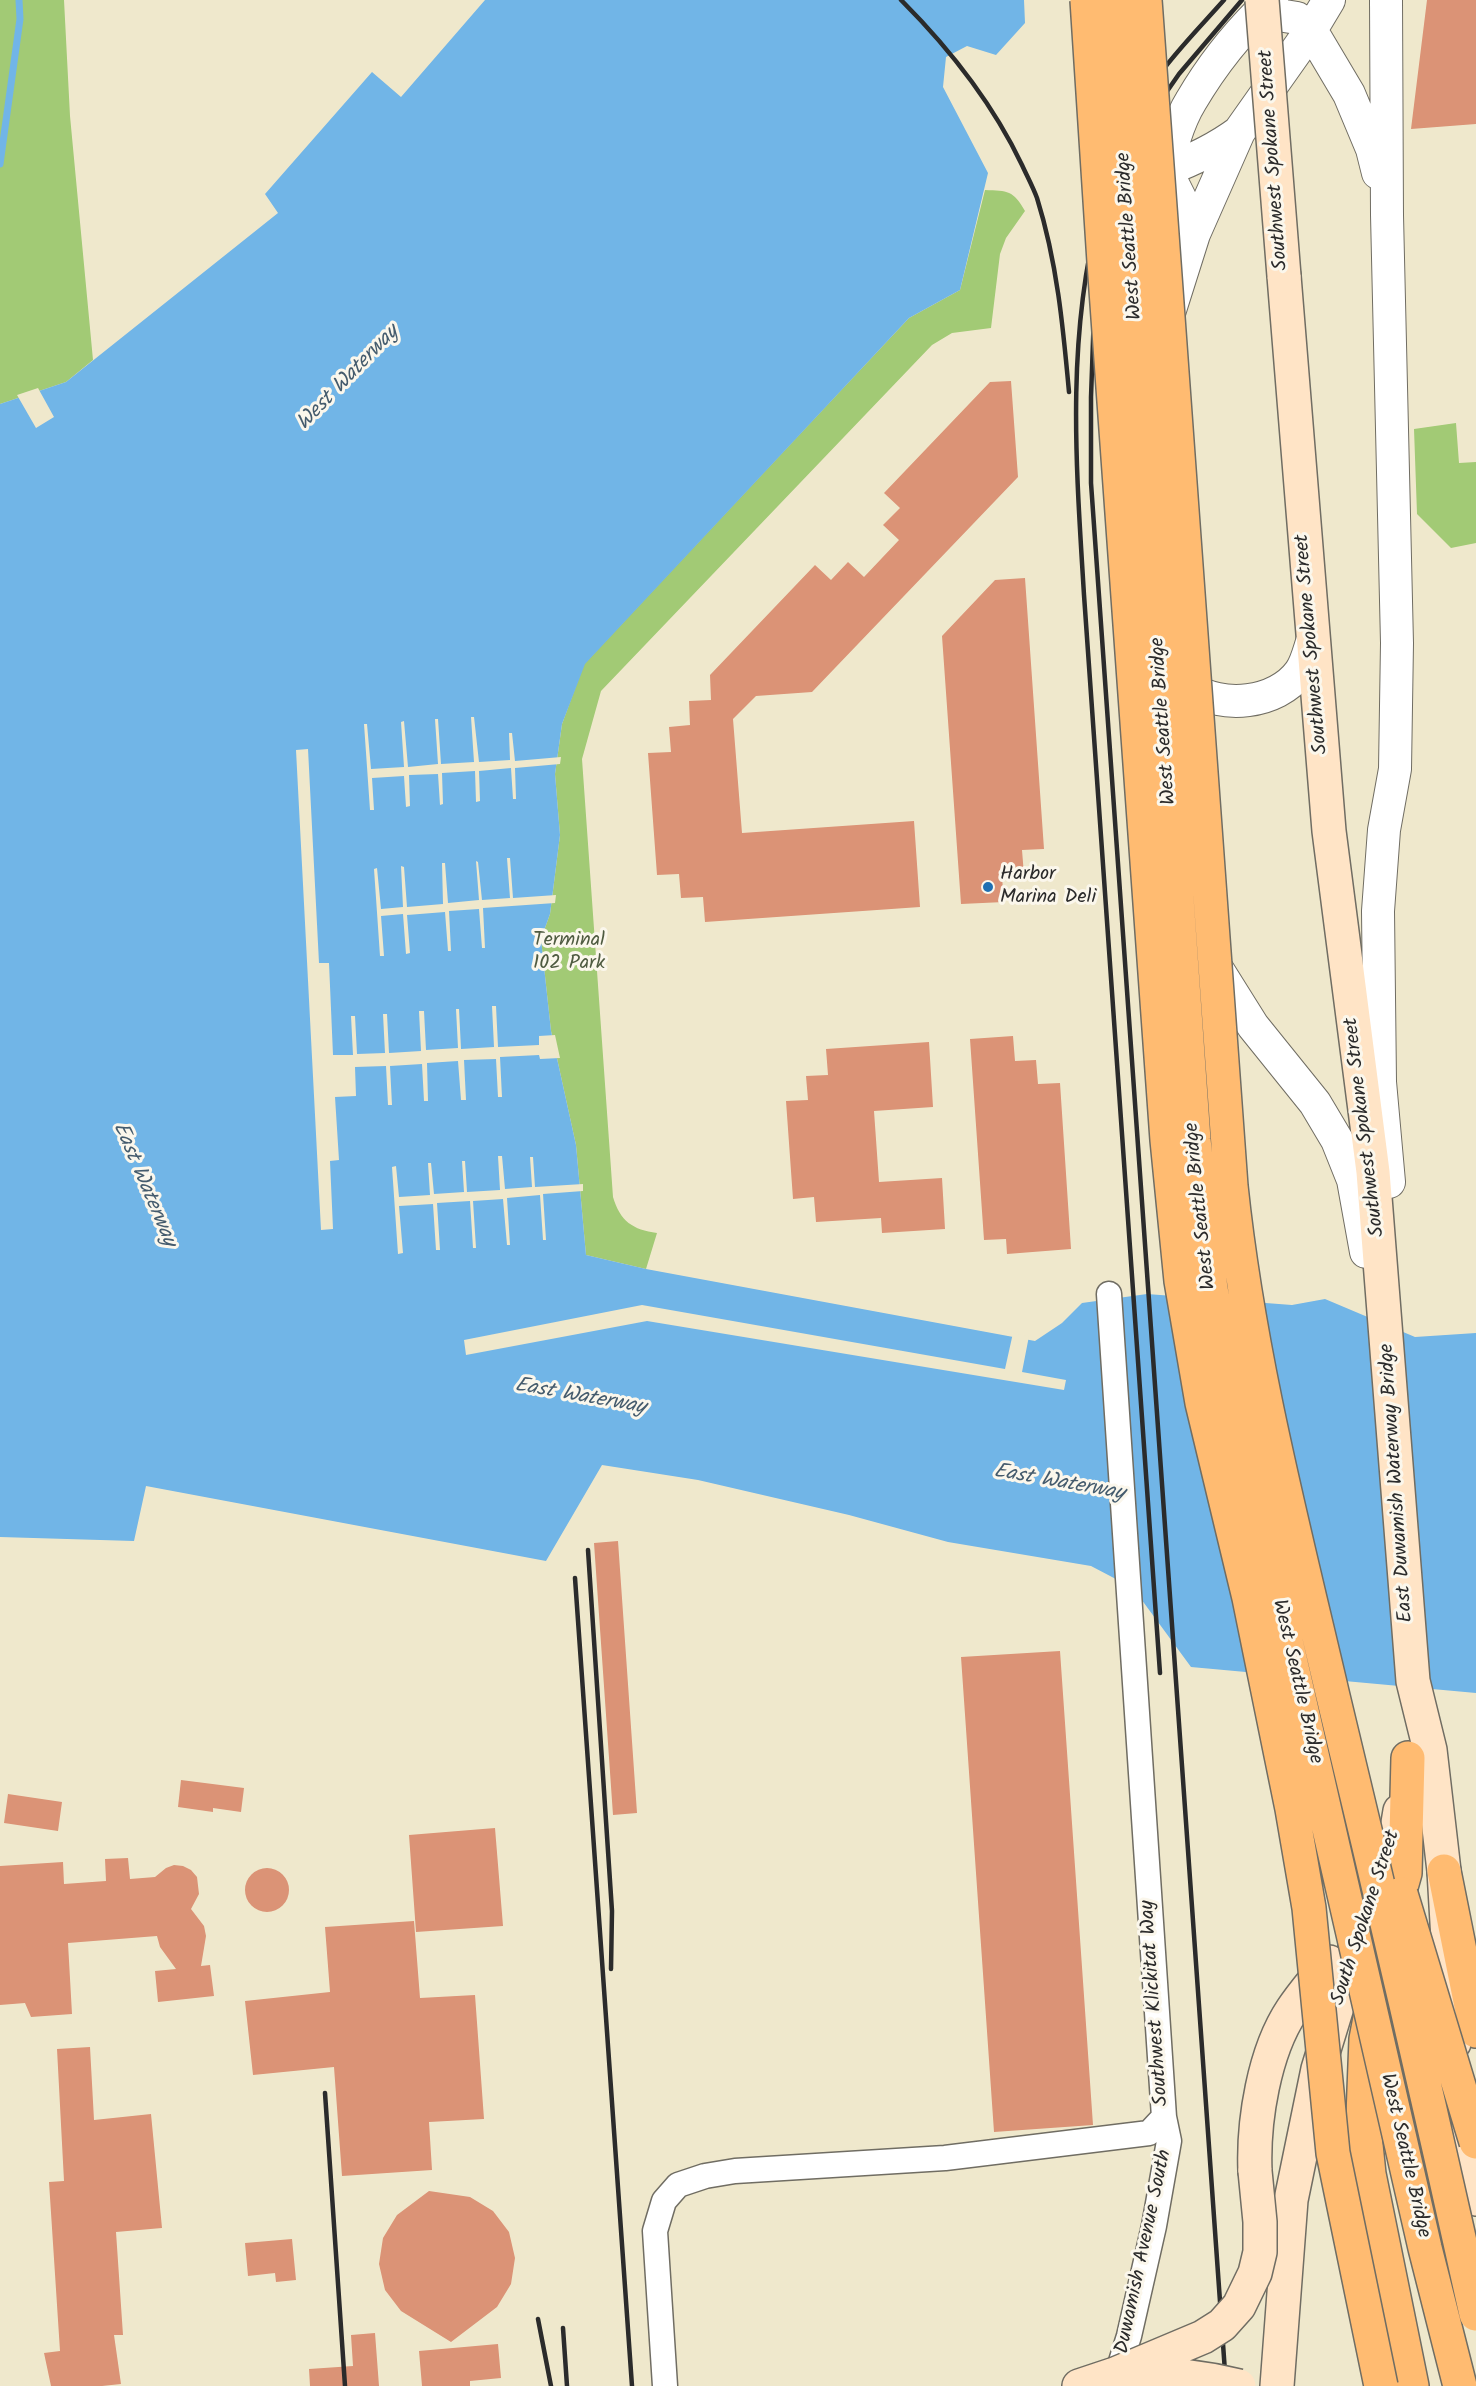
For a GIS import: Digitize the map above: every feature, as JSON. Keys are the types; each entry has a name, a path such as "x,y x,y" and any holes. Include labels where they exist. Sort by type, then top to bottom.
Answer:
{"highway":[{"path":"1087,0 1166,1116 1181,1281 1202,1403 1249,1598 1292,1809 1309,1908 1333,2153 1381,2386"},
{"name":"West Seattle Bridge","path":"1114,0 1194,1140 1211,1289 1251,1487 1425,2248 1460,2386"},
{"name":"West Seattle Bridge","path":"1145,0 1237,1241 1258,1369 1284,1492 1421,2065 1476,2314"},
{"path":"1315,1620 1425,1970 1476,2142"},
{"path":"1408,1758 1405,1873 1382,1955 1366,2039 1363,2116 1369,2174 1412,2386"},
{"path":"1444,1870 1476,2031"}],"main road":[{"name":"Southwest Spokane Street","path":"1264,4 1312,642 1329,831 1373,1172 1384,1286"},
{"name":"East Duwamish Waterway Bridge","path":"1384,1286 1413,1681"},
{"name":"South Spokane Street","path":"1277,2386 1291,2200 1318,2069 1365,1916 1396,1835 1408,1758 1413,1681"},
{"path":"1413,1681 1430,1750 1444,1870 1451,2008 1466,2159 1476,2199"},
{"path":"1114,2380 1203,2337 1222,2325 1239,2306 1255,2273 1260,2252 1254,2147 1259,2108 1277,2037 1292,2010 1365,1916"},
{"path":"1079,2386 1114,2380 1177,2375 1239,2386"}],"street":[{"path":"1312,642 1300,671 1283,688 1251,701 1217,699 1189,687 1167,658 1174,596 1161,371 1170,308 1194,234 1239,132 1311,30 1329,0"},
{"path":"1384,1286 1392,1258 1393,1224 1380,1082 1378,911 1384,830 1395,769 1397,624 1387,215 1386,0"},
{"path":"1384,1286 1369,1266 1353,1180 1337,1140 1315,1103 1253,1026 1208,955 1192,919 1182,864 1161,595 1143,289 1148,234 1166,170 1190,102 1221,56 1264,4 1297,18 1311,30 1349,94 1372,149 1387,215"},
{"path":"1166,170 1198,159 1239,132"},
{"path":"1166,170 1185,208 1194,234"},
{"name":"Southwest Klickitat Way","path":"665,2386 655,2231 664,2201 678,2185 705,2176 735,2171 945,2158 1149,2133 1164,2117 1109,1294"},
{"name":"Duwamish Avenue South","path":"1114,2380 1129,2336 1154,2226 1169,2141 1164,2117"}],"green space":[{"path":"0,0 64,0 70,116 93,360 66,382 0,404"},
{"name":"Terminal 102 Park","path":"985,190 1013,195 1025,211 1006,238 1000,254 991,328 952,333 932,345 601,691 582,759 613,1197 619,1212 629,1223 634,1227 657,1233 646,1269 586,1255 576,1145 551,1031 541,939 550,914 560,835 555,774 562,724 584,664 909,318 960,290"},
{"path":"1456,423 1459,463 1476,462 1476,543 1451,548 1417,514 1414,429"}],"water":[{"path":"485,0 1024,0 1025,23 996,55 967,46 946,57 943,87 988,173 960,290 909,318 585,664 562,724 555,774 560,835 550,914 541,939 551,1031 576,1145 586,1255 646,1269 1035,1341 1062,1323 1082,1303 1147,1294 1292,1305 1325,1299 1415,1337 1476,1333 1476,1693 1191,1667 1133,1588 1091,1566 948,1542 849,1515 698,1480 602,1465 546,1561 146,1486 134,1541 0,1537 0,404 66,382 278,213 265,194 372,72 401,97"}],"pier":[{"path":"38,388 54,417 36,428 17,395"},
{"path":"471,717 474,717 479,762 510,760 509,733 512,733 515,761 561,757 560,764 515,768 516,799 513,799 511,768 479,771 480,801 476,802 475,771 442,773 443,804 440,805 438,774 409,775 410,806 406,807 404,776 372,778 374,810 370,810 364,724 367,724 371,769 404,767 401,722 404,721 408,767 438,764 435,719 438,719 441,764 474,762"},
{"path":"308,749 319,963 329,963 333,1055 353,1055 351,1016 355,1016 357,1054 385,1053 383,1014 387,1014 389,1053 421,1051 419,1011 424,1011 426,1050 458,1048 456,1009 459,1009 461,1049 494,1047 492,1006 496,1006 498,1047 539,1045 539,1036 555,1035 560,1058 540,1059 539,1055 500,1057 502,1097 498,1097 496,1059 464,1060 466,1100 461,1100 458,1061 427,1063 428,1101 424,1101 422,1064 390,1066 392,1105 388,1105 386,1066 355,1067 356,1096 335,1097 339,1160 330,1161 333,1229 321,1230 296,750"},
{"path":"507,858 510,858 513,898 556,895 555,903 483,908 485,948 482,948 479,909 449,911 451,951 448,951 445,912 407,915 410,953 406,954 403,914 381,916 384,956 380,956 374,869 377,868 381,909 403,907 401,866 404,867 407,907 443,904 442,863 445,863 448,903 479,900 476,861 478,862 482,900 510,898"},
{"path":"498,1156 502,1156 505,1189 532,1187 530,1157 533,1157 535,1187 583,1184 583,1191 543,1194 546,1240 543,1240 540,1195 507,1198 510,1245 507,1245 503,1199 473,1201 476,1248 473,1248 470,1201 437,1203 440,1250 436,1250 433,1204 399,1206 403,1253 398,1254 392,1167 396,1166 399,1197 430,1195 428,1163 431,1163 434,1194 464,1192 462,1161 465,1161 467,1192 500,1190"},
{"path":"642,1305 1005,1369 1013,1333 1029,1336 1022,1372 1066,1380 1064,1390 647,1321 466,1355 464,1340"}],"building":[{"path":"1427,0 1476,0 1476,124 1411,129"},
{"path":"1011,381 1018,477 812,692 756,696 733,719 742,833 914,821 920,907 705,922 703,897 681,898 679,874 657,875 648,753 671,752 669,727 690,725 689,701 711,700 710,675 815,565 831,580 848,562 864,577 899,540 883,525 900,508 884,493 990,382"},
{"path":"1025,578 1044,849 1022,850 1024,875 1002,877 1004,902 961,904 942,636 995,580"},
{"path":"1013,1036 1015,1061 1036,1060 1038,1084 1060,1083 1071,1249 1007,1254 1006,1239 984,1240 970,1039"},
{"path":"929,1042 933,1107 874,1111 879,1182 942,1178 945,1229 882,1233 881,1218 816,1222 814,1197 793,1199 786,1101 808,1100 806,1076 828,1075 826,1049"},
{"path":"618,1541 637,1813 613,1815 594,1543"},
{"path":"1060,1651 1093,2125 994,2132 961,1657"},
{"path":"181,1780 244,1788 241,1812 213,1808 213,1812 178,1807"},
{"path":"8,1794 62,1802 58,1831 4,1823"},
{"path":"495,1828 503,1926 416,1932 409,1835"},
{"path":"128,1858 130,1879 155,1877 174,1865 191,1870 197,1877 199,1894 191,1909 204,1926 206,1936 201,1966 210,1965 214,1996 158,2002 155,1971 176,1969 160,1947 157,1936 68,1943 72,2014 31,2017 25,2003 0,2005 0,1866 63,1862 64,1884 106,1881 105,1859"},
{"path":"267,1868 283,1874 289,1890 283,1906 267,1912 251,1906 245,1890 251,1874"},
{"path":"414,1921 420,1998 475,1995 484,2119 429,2122 432,2170 342,2176 334,2067 253,2075 245,2001 330,1992 325,1927"},
{"path":"90,2047 94,2120 151,2114 162,2228 116,2232 123,2335 114,2335 121,2384 51,2386 44,2353 60,2351 49,2182 64,2181 57,2049"},
{"path":"429,2191 470,2197 493,2211 509,2232 515,2258 511,2284 497,2307 451,2342 401,2311 385,2290 379,2264 383,2238 397,2215"},
{"path":"292,2239 296,2280 276,2282 275,2273 248,2276 245,2243"},
{"path":"375,2333 379,2386 310,2386 309,2369 353,2366 351,2335"},
{"path":"498,2344 501,2378 470,2381 470,2386 422,2386 419,2351"}],"waterway":[{"path":"0,164 20,19 19,0"}],"railway":[{"path":"901,0 969,77 1010,142 1034,190 1050,246 1062,318 1069,392"},
{"path":"1160,1673 1084,595 1078,498 1076,403 1082,308 1089,260 1108,175 1116,153 1138,108 1156,79 1224,0"},
{"path":"1226,2386 1091,483 1091,397 1094,313 1119,196 1139,138 1179,74 1242,0"},
{"path":"588,1550 612,1911 611,1969"},
{"path":"575,1578 632,2386"},
{"path":"325,2093 345,2386"},
{"path":"538,2319 551,2386"},
{"path":"563,2328 567,2386"}],"place":[{"name":"Harbor Marina Deli","path":"988,887"}],"water label":[{"name":"West Waterway","path":"349,379"},
{"name":"East Waterway","path":"143,1185"},
{"name":"East Waterway","path":"580,1398"},
{"name":"East Waterway","path":"1059,1484"}]}
